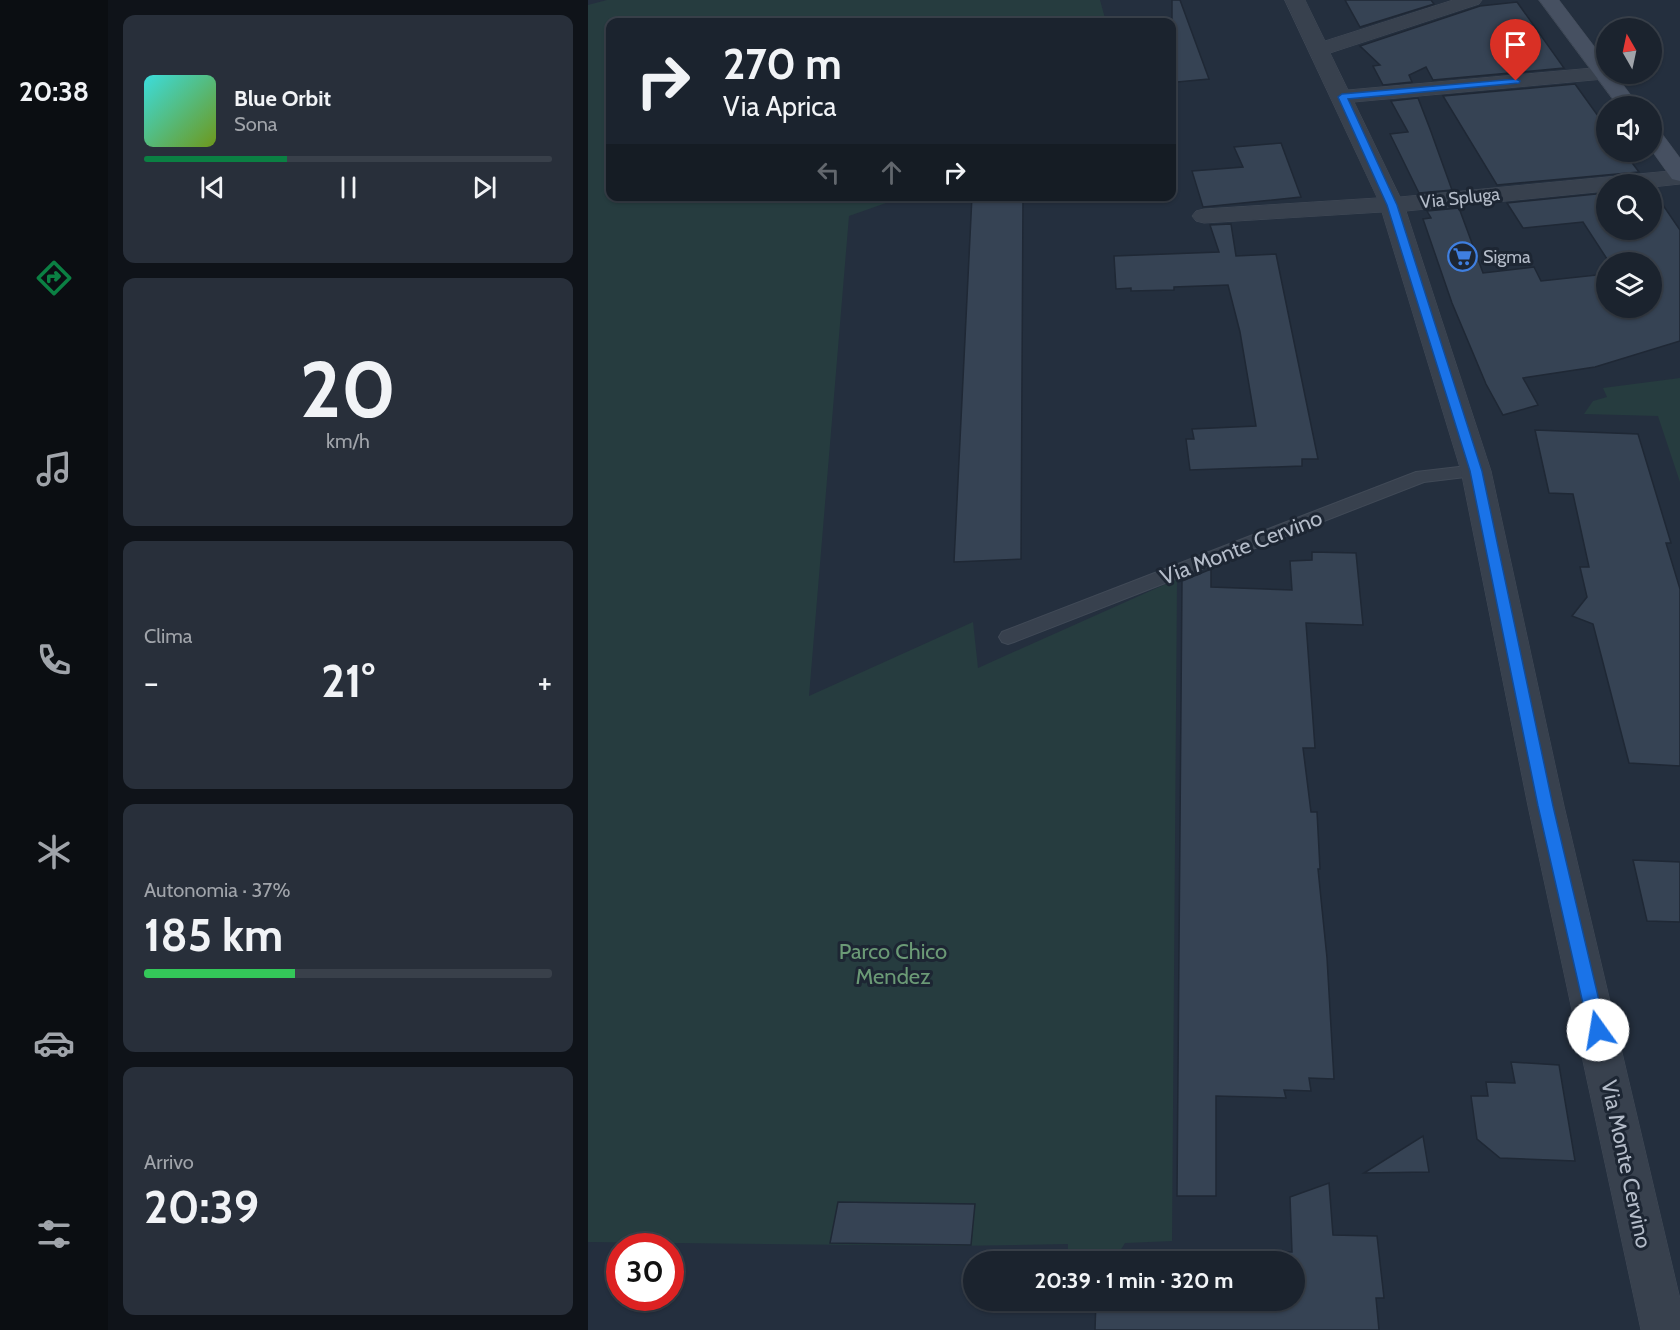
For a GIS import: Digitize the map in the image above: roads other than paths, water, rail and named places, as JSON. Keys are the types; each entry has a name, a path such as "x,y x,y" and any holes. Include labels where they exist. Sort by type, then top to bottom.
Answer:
{"main road":[{"path":"1549,0 1596,62"},
{"path":"1612,84 1621,96"},
{"path":"1662,150 1680,176"}],"street":[{"name":"Via Monte Cervino","path":"1295,0 1392,205 1476,471 1546,806 1664,1330"},
{"path":"1319,48 1336,46 1472,0"},
{"path":"1342,97 1596,74"},
{"name":"Via Spluga","path":"1204,216 1392,205 1680,176"}],"lane":[{"name":"Via Monte Cervino","path":"1008,637 1422,476 1476,471"}],"place":[{"name":"Sigma","path":"1462,257"}],"park label":[{"name":"Parco Chico Mendez","path":"893,964"}]}
